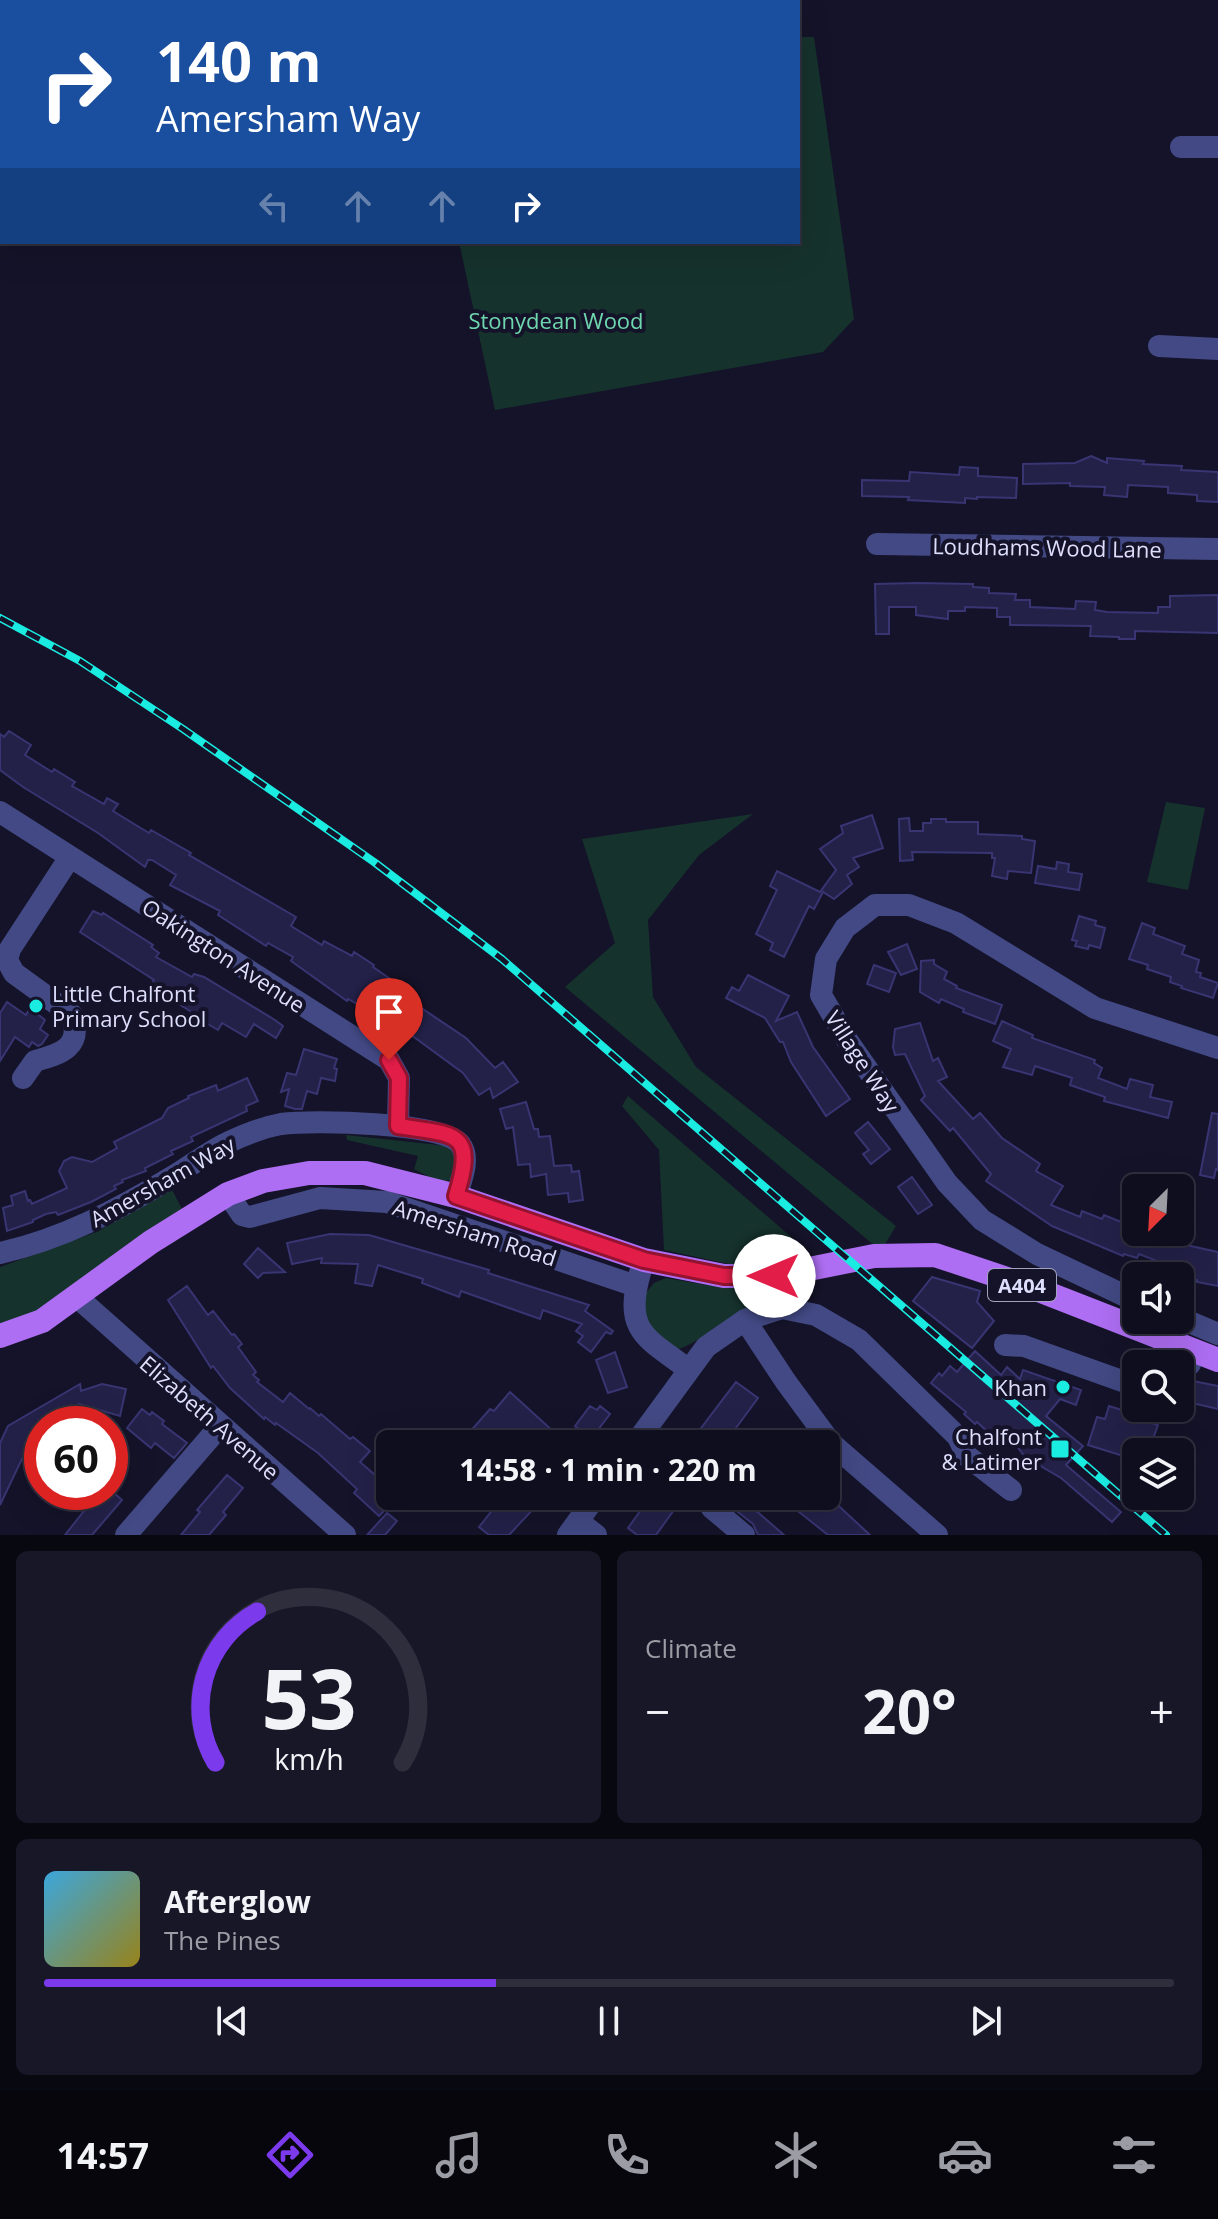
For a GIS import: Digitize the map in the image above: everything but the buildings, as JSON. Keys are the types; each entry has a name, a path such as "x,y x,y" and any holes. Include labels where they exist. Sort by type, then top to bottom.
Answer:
{"main road":[{"name":"Amersham Road","path":"0,1336 42,1321 151,1242 228,1194 263,1181 309,1173 365,1173 456,1196 644,1260 724,1276 774,1276 874,1256 935,1255 1031,1287 1187,1350"},
{"name":"A404","path":"1194,1353 1218,1360"}],"street":[{"path":"1181,147 1218,147"},
{"path":"1159,346 1218,349"},
{"name":"Loudhams Wood Lane","path":"877,544 1218,549"},
{"name":"Oakington Avenue","path":"0,812 389,1060 399,1078 398,1126"},
{"path":"23,1078 35,1061 62,1054 73,1039 76,1025 72,1015 14,973 7,960 10,949 70,857"},
{"name":"Village Way","path":"1122,1294 1037,1254 982,1220 947,1183 847,1040 821,995 826,959 845,928 875,905 909,905 956,923 1095,1008 1218,1048"},
{"name":"Amersham Way","path":"0,1253 22,1248 109,1215 228,1142 281,1124 398,1126 450,1134 462,1146 466,1160 456,1196"},
{"name":"Amersham Road","path":"228,1194 242,1215 250,1217 320,1198 387,1202 636,1286"},
{"path":"644,1260 636,1286 633,1314 642,1334 689,1370"},
{"name":"Elizabeth Avenue","path":"77,1297 345,1535"},
{"path":"645,1430 706,1347 745,1320 782,1308 816,1315 859,1340 958,1437 967,1456 1011,1490"},
{"path":"745,1320 831,1443 937,1535"},
{"path":"1194,1324 1218,1334"},
{"path":"1005,1345 1024,1346 1122,1381"},
{"path":"126,1535 220,1426"},
{"path":"580,1530 589,1510"},
{"path":"714,1510 744,1535"}],"green space":[{"name":"Stonydean Wood","path":"800,37 814,37 854,319 823,352 495,410 459,244 800,244"},
{"path":"1166,802 1205,808 1188,890 1147,882"},
{"path":"753,814 699,855 648,920 653,997 696,1067 896,1226 881,1251 565,987 615,943 582,839"},
{"path":"628,1096 804,1248 807,1259 738,1266 664,1250 659,1150 622,1106"},
{"path":"346,1135 448,1146 459,1156 452,1180 439,1182 414,1169 418,1156 347,1140"},
{"path":"170,1186 182,1209 56,1305 0,1327 0,1267 99,1231"},
{"path":"666,1278 706,1285 761,1288 761,1301 678,1349 661,1340 647,1327 644,1295 654,1283"}],"railway":[{"path":"0,618 80,661 183,729 374,862 502,959 1166,1535"}],"place":[{"name":"Little Chalfont Primary School","path":"36,1006"},
{"name":"Khan","path":"1063,1387"},
{"name":"Chalfont & Latimer","path":"1060,1449"}],"route":[{"path":"389,1060 399,1078 398,1126 450,1134 462,1146 466,1160 456,1196 644,1260 724,1276 774,1276"}]}
